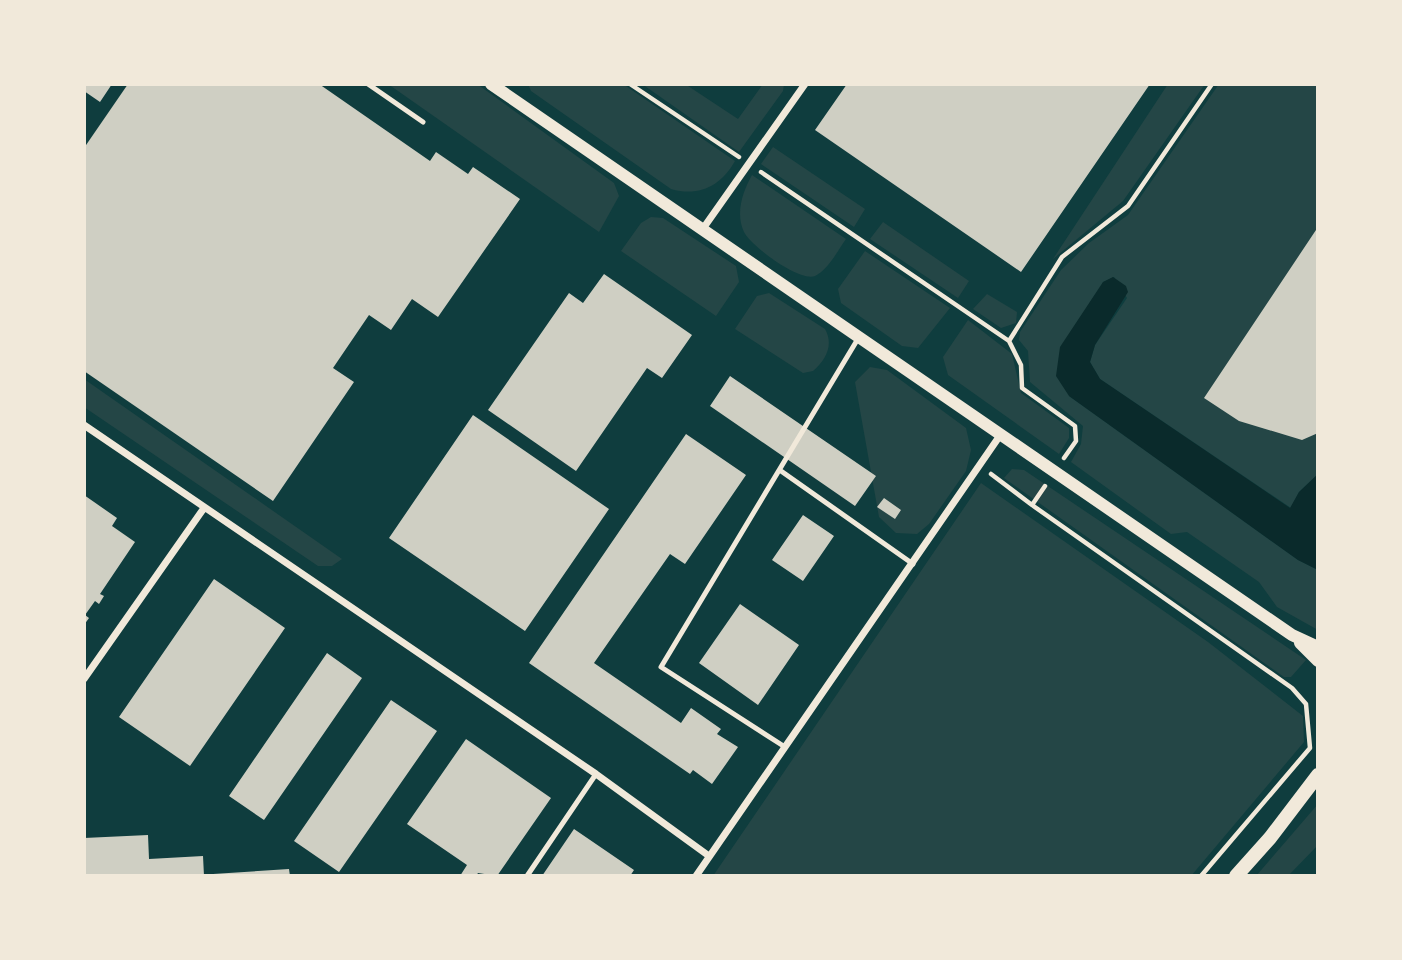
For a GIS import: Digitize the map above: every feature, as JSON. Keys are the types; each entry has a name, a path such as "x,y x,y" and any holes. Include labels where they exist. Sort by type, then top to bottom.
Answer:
{"main road":[{"path":"1236,876 1270,838 1318,775"}],"street":[{"path":"491,84 1293,635 1318,647"},
{"path":"702,230 805,84"},
{"path":"84,425 596,774 709,856"},
{"path":"696,876 1001,434"},
{"path":"84,679 204,508"},
{"path":"1293,635 1318,661"}],"lane":[{"path":"368,84 423,122"},
{"path":"785,747 661,667 859,337"},
{"path":"781,471 913,564"},
{"path":"527,876 596,774"}],"path":[{"path":"631,84 1009,341 1021,365 1022,387 1075,426 1076,442 1032,505"},
{"path":"1009,341 1062,257 1114,220 1128,206 1212,84"},
{"path":"980,466 1292,688 1306,704 1310,748 1201,876"}],"shaded area":[{"path":"388,84 477,84 614,183 619,196 599,232"},
{"path":"528,84 623,84 735,161 723,177 708,187 691,192 671,189 531,91"},
{"path":"642,84 685,84 738,119 763,84 784,84 783,91 739,152"},
{"path":"1168,84 1205,84 1123,201 1053,259"},
{"path":"1219,84 1318,84 1318,474 1299,492 1291,508 1100,379 1090,362 1095,345 1127,298 1114,277 1103,282 1069,396 1298,560 1318,570 1318,630 1277,607 1259,582 1187,532 1171,534 1071,462 1081,444 1083,426 1030,382 1028,351 1019,340 1020,332 1061,270 1089,243 1128,215"},
{"path":"773,147 865,209 854,227 761,164"},
{"path":"752,175 846,239 820,273 815,276 798,274 765,254 748,238 741,225 740,210"},
{"path":"651,217 663,218 736,266 739,282 716,316 621,251 641,223"},
{"path":"883,222 969,281 958,298 870,239"},
{"path":"865,251 950,308 918,348 902,346 841,303 838,289"},
{"path":"1113,277 1126,286 1128,292 1095,345 1090,362 1100,379 1290,508 1299,492 1318,474 1318,570 1298,560 1069,396 1056,376 1060,347 1103,282"},
{"path":"769,293 825,329 829,346 822,362 813,371 803,373 735,329 757,296"},
{"path":"987,294 1017,312 1016,323 1001,328 973,309"},
{"path":"968,320 1012,354 1021,393 1069,428 1069,438 1059,454 948,375 943,357"},
{"path":"870,367 887,370 966,428 971,450 966,471 929,524 917,534 896,533 879,517 855,382"},
{"path":"84,379 342,559 332,566 318,566 84,407"},
{"path":"1012,469 1024,470 1306,660 1291,677 1284,677 1004,478"},
{"path":"981,483 1208,642 1303,716 1304,742 1191,876 713,876"},
{"path":"1318,804 1318,845 1288,876 1256,876"}],"building":[{"path":"84,84 112,84 100,102 84,91"},
{"path":"128,84 319,84 430,161 436,152 468,174 473,167 520,199 438,317 412,299 391,330 369,315 333,368 354,382 273,501 84,371 84,148"},
{"path":"847,84 1150,84 1021,272 815,130"},
{"path":"1318,227 1318,433 1302,440 1239,421 1204,398"},
{"path":"604,274 692,335 662,378 647,368 576,471 488,410 569,293 583,303"},
{"path":"730,376 876,476 855,506 710,406"},
{"path":"473,415 609,509 525,631 389,538"},
{"path":"686,434 746,475 685,564 670,554 594,663 681,723 691,708 721,729 717,734 738,747 712,784 693,770 690,774 529,663"},
{"path":"84,495 117,518 112,526 135,542 100,594 104,596 99,604 95,601 85,615 89,618 84,625"},
{"path":"884,498 901,510 895,519 877,507"},
{"path":"803,515 834,536 803,581 772,560"},
{"path":"214,579 285,628 190,766 119,717"},
{"path":"740,604 799,645 758,705 699,663"},
{"path":"327,653 362,678 264,820 229,796"},
{"path":"391,700 437,731 339,872 294,841"},
{"path":"466,739 551,798 497,876 478,873 476,876 460,876 467,865 407,824"},
{"path":"574,829 634,870 630,876 542,876"},
{"path":"148,835 149,859 203,856 204,876 84,876 84,838"},
{"path":"289,869 290,876 213,876 213,874"}]}
